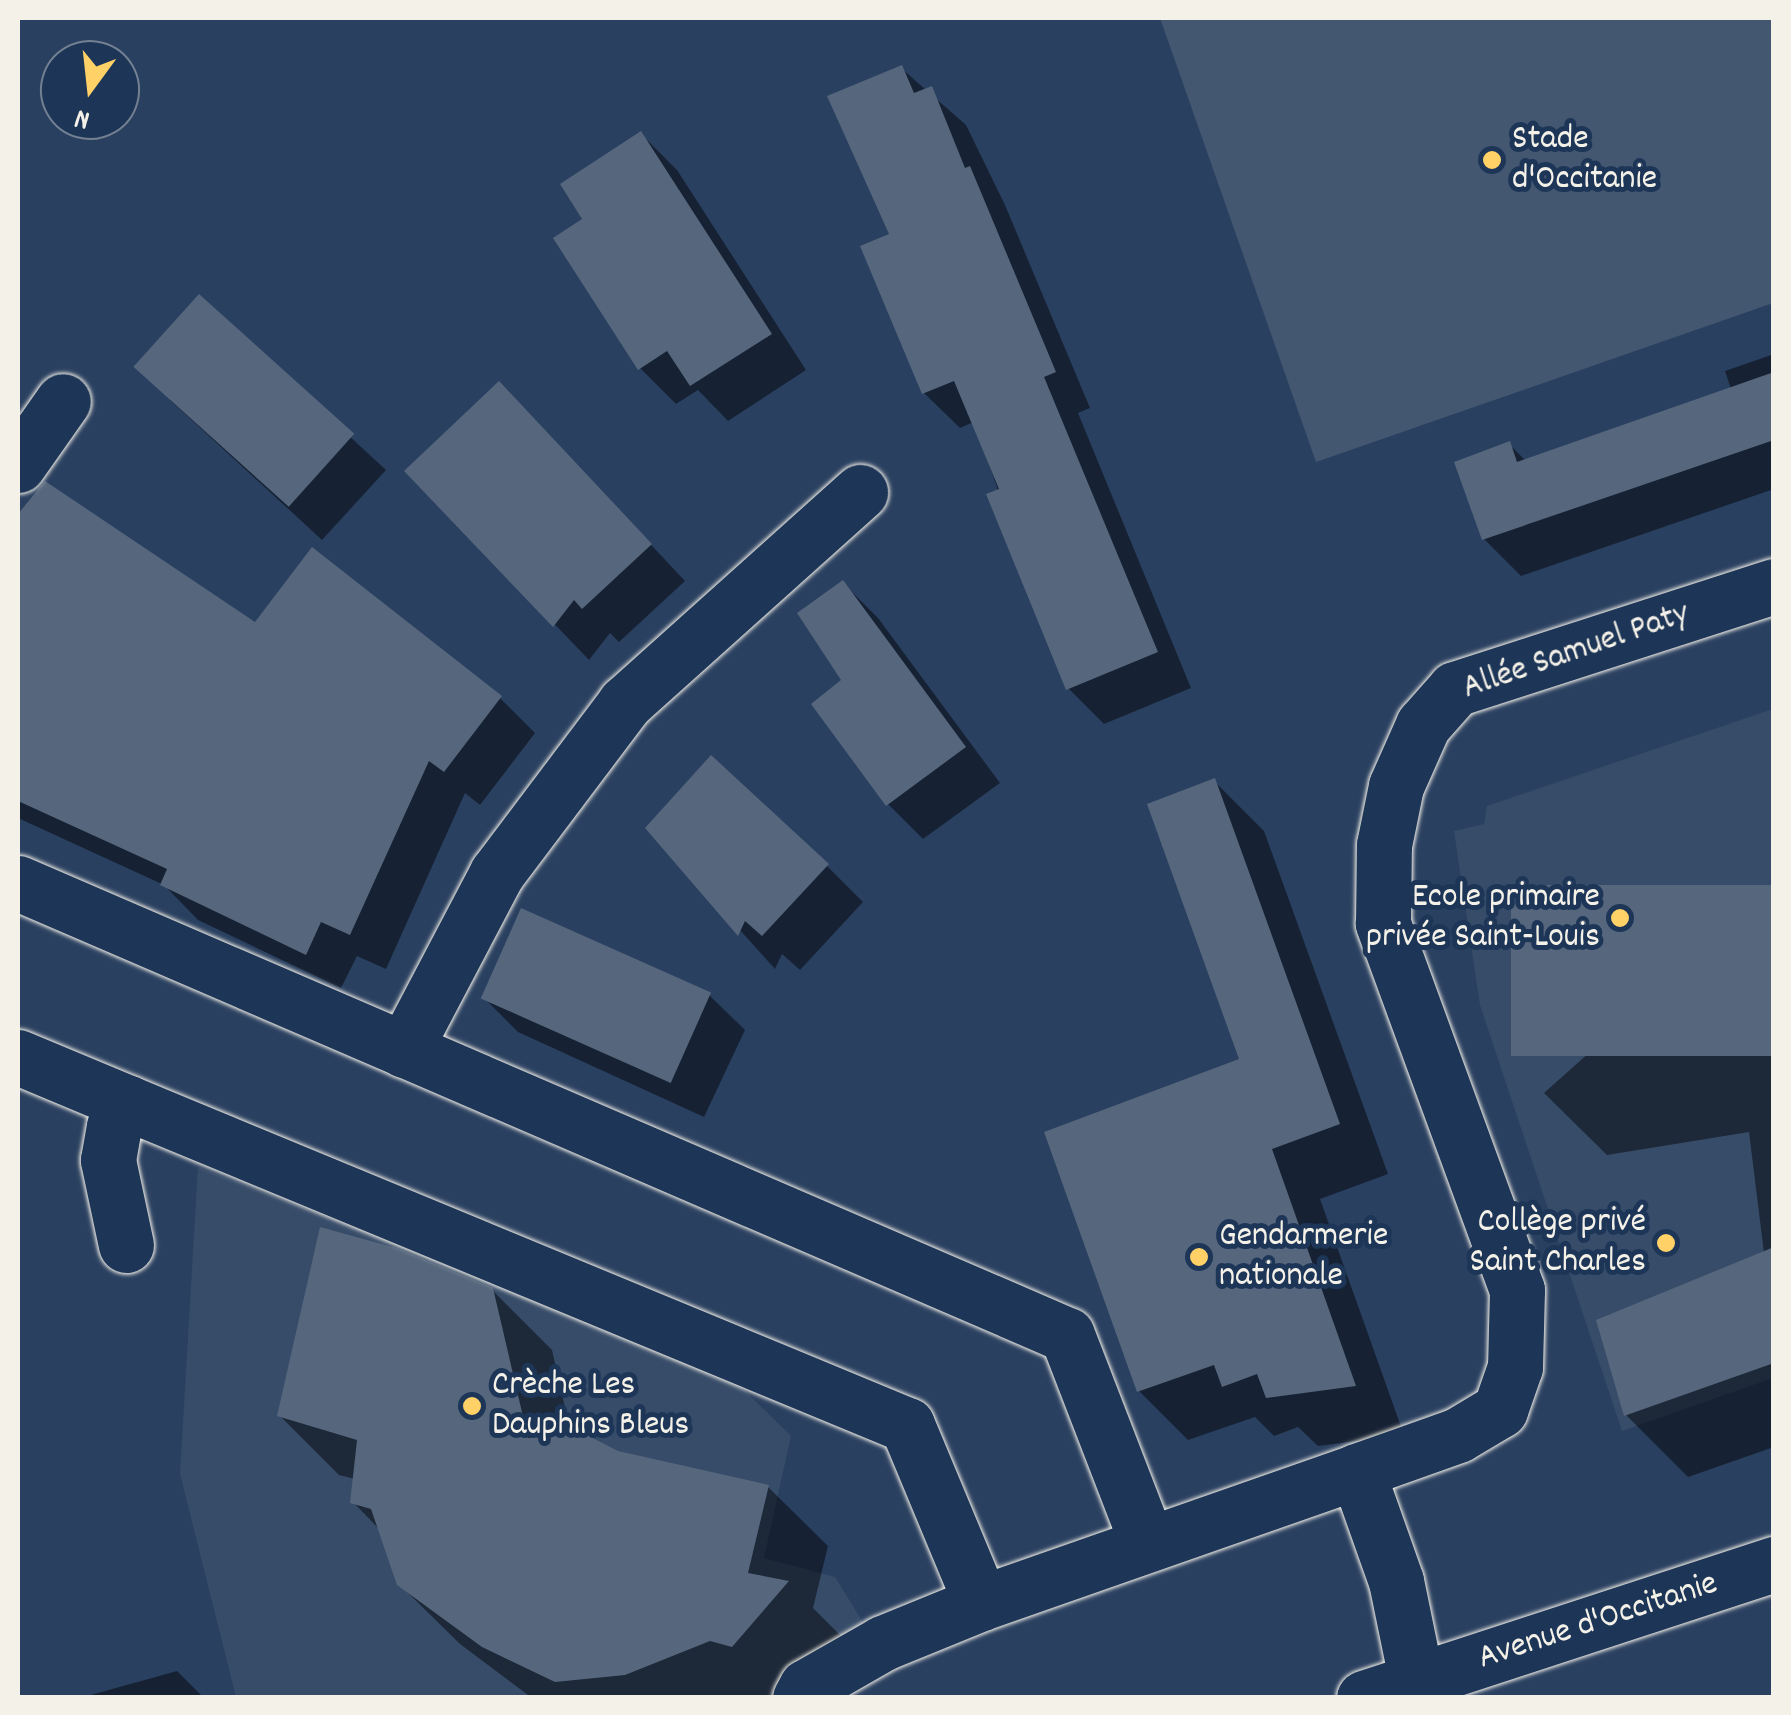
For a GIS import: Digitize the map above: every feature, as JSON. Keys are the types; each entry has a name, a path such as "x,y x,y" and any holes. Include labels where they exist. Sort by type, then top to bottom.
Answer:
{"street":[{"path":"18,464 64,402"},
{"path":"404,1050 497,873 624,703 860,492"},
{"name":"Allée Samuel Paty","path":"800,1698 806,1687 883,1643 1147,1542 1458,1435 1500,1410 1516,1367 1517,1290 1383,924 1384,845 1396,786 1422,725 1455,689 1774,586"},
{"path":"18,884 1067,1335 1147,1542"},
{"path":"18,1057 907,1425 982,1603"},
{"path":"126,1245 108,1160 114,1127 128,1104"},
{"path":"1356,1471 1396,1582 1418,1690"},
{"name":"Avenue d'Occitanie","path":"1364,1698 1418,1690 1774,1564"}],"shaded area":[{"name":"Stade d'Occitanie","path":"1160,18 1773,18 1773,303 1316,462"},
{"path":"1773,709 1773,1378 1622,1431 1480,1005 1454,831 1484,824 1487,806"},
{"name":"Crèche Les Dauphins Bleus","path":"198,1167 371,1234 402,1231 729,1375 791,1436 764,1558 835,1577 864,1624 775,1697 236,1697 180,1474"}],"building":[{"path":"902,65 914,93 932,86 965,168 970,166 1056,372 1044,377 1158,652 1066,690 986,494 999,489 954,381 922,394 860,246 889,234 827,96"},
{"path":"641,131 772,334 690,386 667,351 638,370 553,238 582,219 560,184"},
{"path":"199,294 354,434 289,507 133,367"},
{"path":"1774,372 1774,440 1482,540 1454,462 1510,441 1517,462"},
{"path":"499,381 652,544 582,609 574,600 553,627 404,471"},
{"path":"45,481 255,622 312,547 502,696 444,772 429,761 350,935 321,922 306,955 160,885 167,869 18,801 18,514"},
{"path":"843,580 966,747 886,806 811,704 841,680 797,613"},
{"path":"711,755 829,864 762,936 745,921 738,936 645,828"},
{"name":"Gendarmerie nationale","path":"1215,778 1340,1124 1272,1149 1356,1386 1266,1398 1257,1374 1222,1387 1214,1365 1137,1392 1044,1132 1239,1059 1147,804"},
{"path":"1511,885 1774,885 1774,1056 1511,1056"},
{"path":"521,908 711,993 671,1083 481,998"},
{"path":"320,1227 396,1248 493,1288 528,1438 577,1430 618,1451 769,1485 748,1573 789,1581 732,1647 710,1641 625,1675 555,1682 482,1647 397,1585 371,1509 350,1503 357,1440 277,1416"},
{"path":"1774,1247 1774,1363 1624,1416 1596,1320"}],"place":[{"name":"Stade d'Occitanie","path":"1492,160"},
{"name":"Ecole primaire privée Saint-Louis","path":"1620,918"},
{"name":"Collège privé Saint Charles","path":"1666,1243"},
{"name":"Gendarmerie nationale","path":"1199,1257"},
{"name":"Crèche Les Dauphins Bleus","path":"472,1406"}]}
